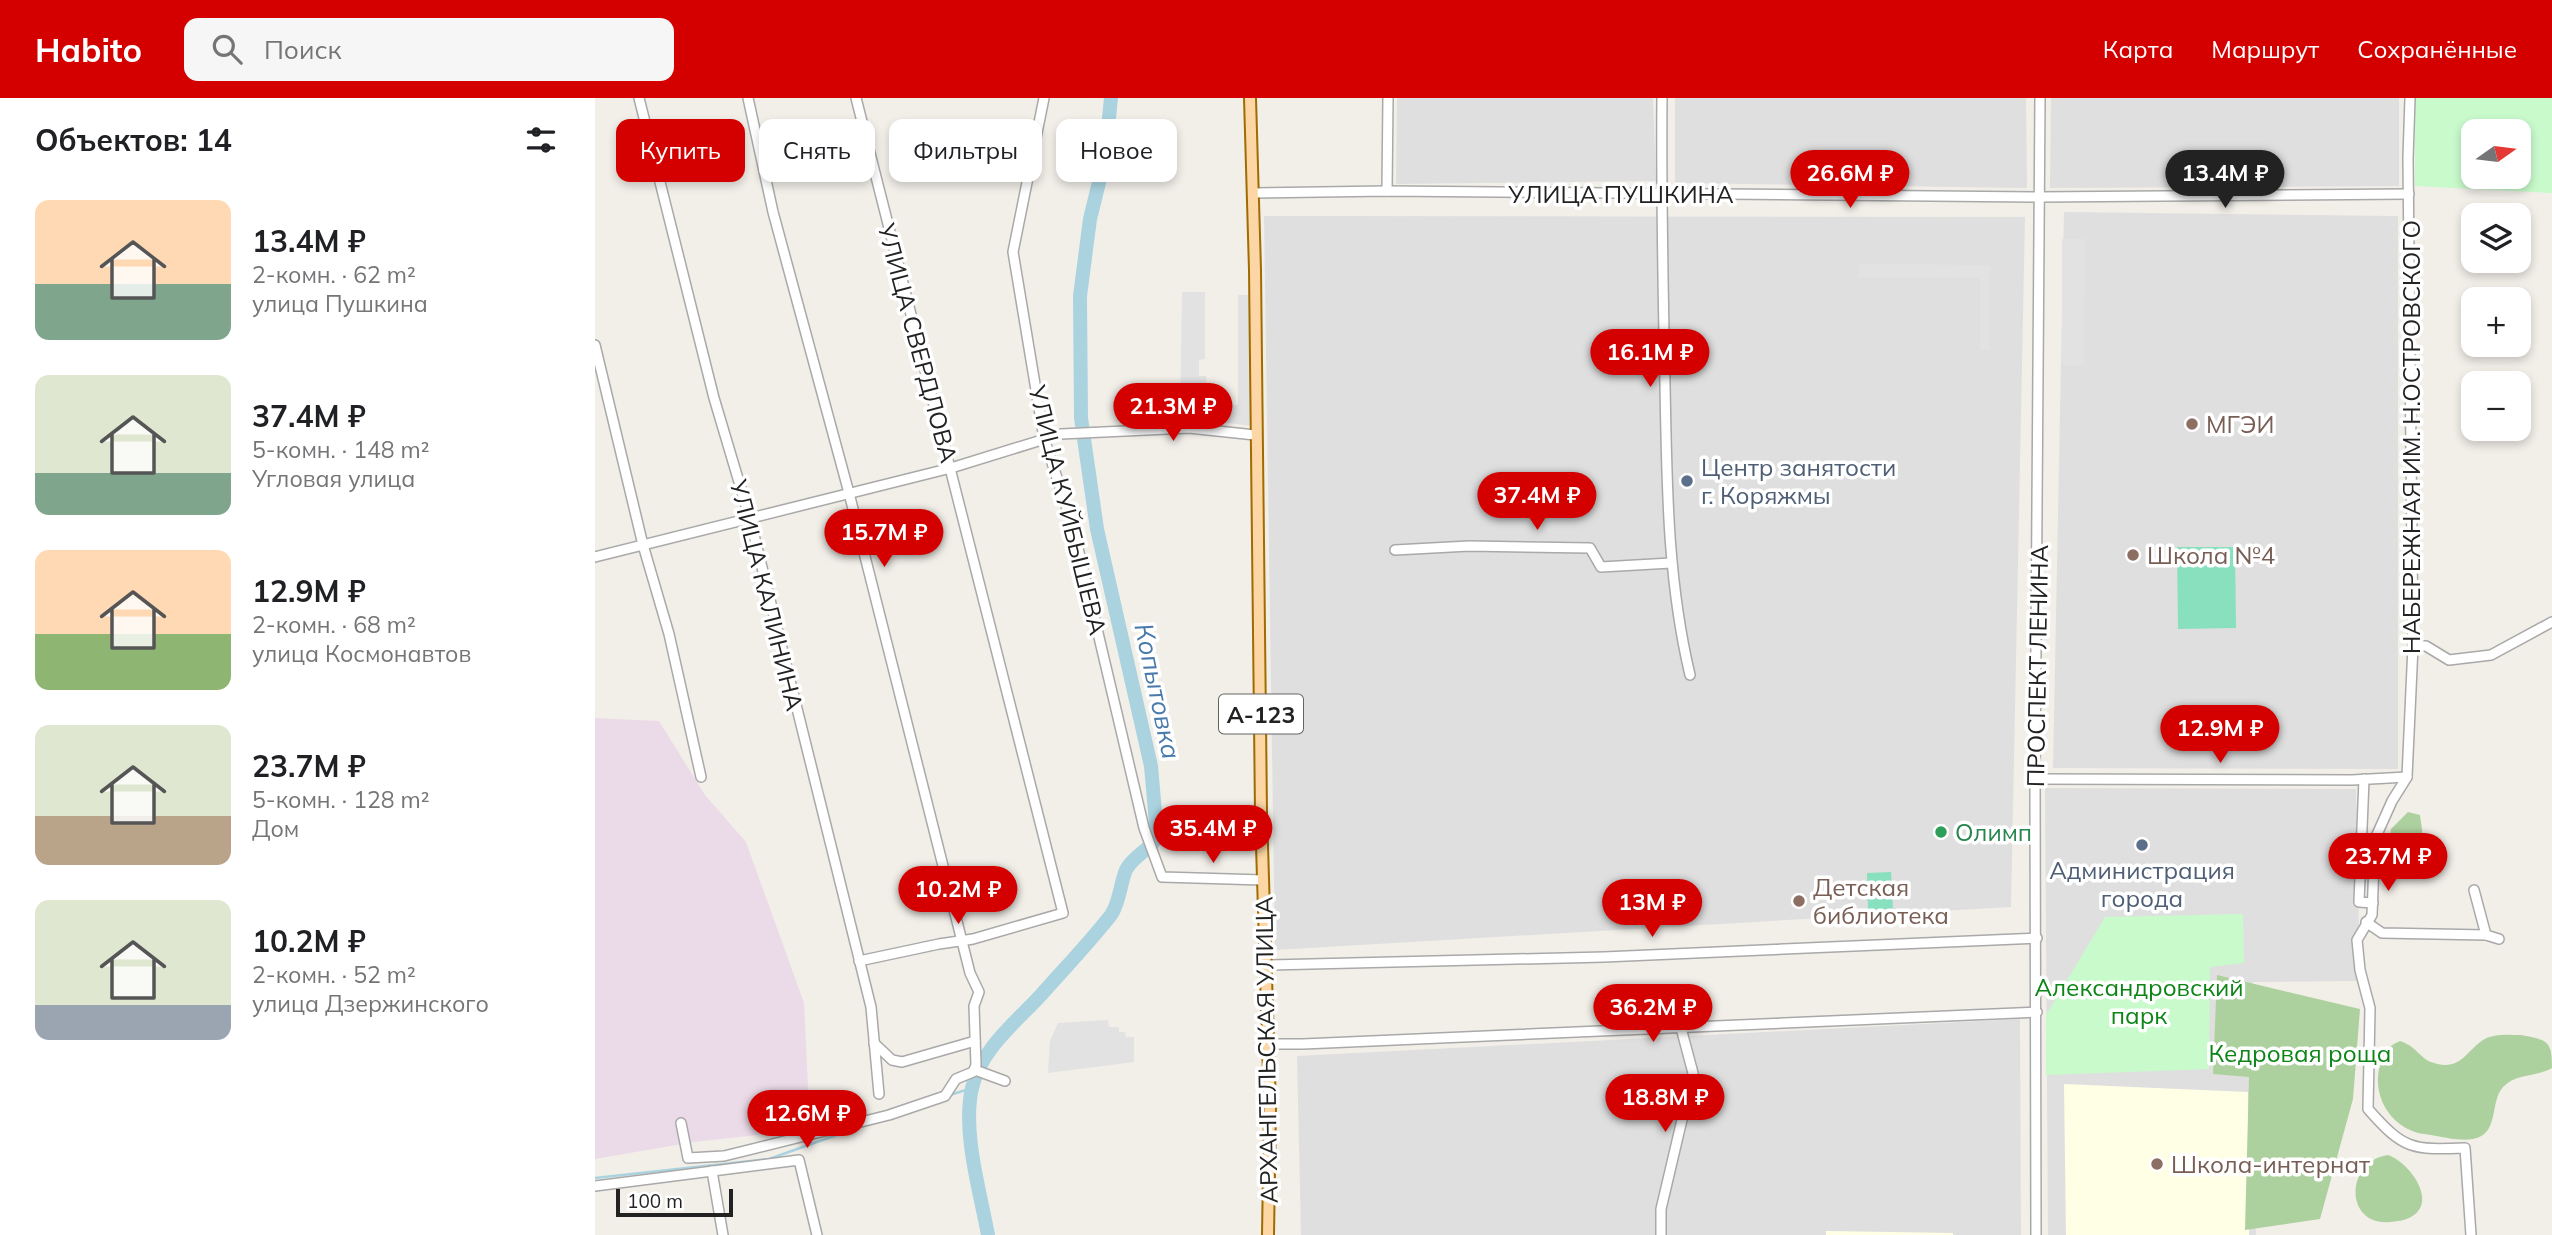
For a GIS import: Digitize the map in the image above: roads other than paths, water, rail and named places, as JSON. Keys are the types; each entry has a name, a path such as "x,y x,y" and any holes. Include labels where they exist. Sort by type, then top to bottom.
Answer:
{"main road":[{"name":"А-123","path":"1250,98 1254,193"},
{"name":"АРХАНГЕЛЬСКАЯ УЛИЦА","path":"1254,193 1255,435 1263,880 1269,1044 1268,1235"}],"street":[{"name":"УЛИЦА КАЛИНИНА","path":"639,98 714,398 750,519 871,1007 879,1094"},
{"path":"748,98 773,212 849,493 970,973 979,992 974,1006 975,1070"},
{"name":"УЛИЦА СВЕРДЛОВА","path":"856,98 1063,913 962,940"},
{"name":"УЛИЦА КУЙБЫШЕВА","path":"1044,98 1013,252 1044,438 1073,527 1144,828 1162,877 1263,880"},
{"path":"1387,191 1388,98"},
{"path":"1662,98 1661,194 1671,563 1678,626 1690,675"},
{"name":"ПРОСПЕКТ ЛЕНИНА","path":"2036,1235 2035,779 2040,411 2040,98"},
{"name":"НАБЕРЕЖНАЯ ИМ. Н.ОСТРОВСКОГО","path":"2407,777 2413,646 2410,98"},
{"name":"УЛИЦА ПУШКИНА","path":"1254,193 1387,191 2039,197 2409,194"},
{"path":"595,345 643,545 669,634 701,777"},
{"path":"595,556 951,468 1044,438 1091,431 1189,428 1255,435"},
{"path":"1395,550 1469,546 1590,548 1601,567 1671,563"},
{"path":"2413,646 2433,649 2449,660 2491,655 2552,622"},
{"path":"2035,779 2407,777"},
{"path":"2407,777 2392,801 2375,839 2372,915 2357,940 2360,970 2370,1008 2368,1108 2383,1126 2403,1143 2427,1150 2465,1149 2471,1235"},
{"path":"2364,779 2359,902 2373,902"},
{"path":"2474,890 2486,936"},
{"path":"2367,922 2382,933 2486,936 2498,939"},
{"path":"1267,965 1604,957 2036,938"},
{"path":"859,961 962,940"},
{"path":"1269,1044 2037,1012"},
{"path":"1661,1235 1661,1209 1693,1073 1681,1028"},
{"path":"874,1044 892,1060 902,1062 976,1042"},
{"path":"681,1123 688,1158 724,1156 889,1115 933,1100 944,1096 956,1079 975,1070 1005,1081"},
{"path":"595,1186 799,1160 817,1235"},
{"path":"712,1171 723,1235"}],"waterway":[{"name":"Копытовка","path":"988,1235 973,1162 969,1123 969,1105 976,1074 1000,1037 1111,915 1126,870 1133,860 1152,844 1157,835 1151,766 1097,529 1081,418 1080,296 1090,219 1105,158 1111,98"},
{"path":"950,1095 972,1088"},
{"path":"595,1178 769,1159 862,1126"}],"place":[{"name":"МГЭИ","path":"2192,424"},
{"name":"Центр занятости г. Коряжмы","path":"1687,481"},
{"name":"Школа №4","path":"2133,555"},
{"name":"Олимп","path":"1941,832"},
{"name":"Администрация города","path":"2142,845"},
{"name":"Детская библиотека","path":"1799,901"},
{"name":"Школа-интернат","path":"2157,1164"}],"park label":[{"name":"Александровский парк","path":"2139,1001"},
{"name":"Кедровая роща","path":"2300,1053"}]}
